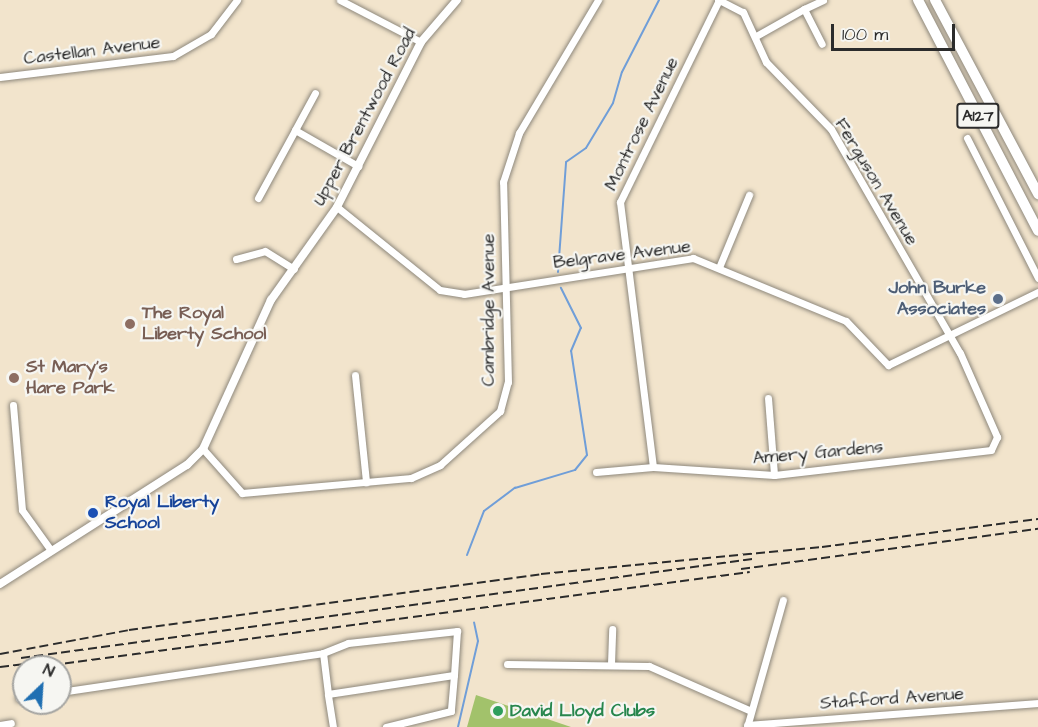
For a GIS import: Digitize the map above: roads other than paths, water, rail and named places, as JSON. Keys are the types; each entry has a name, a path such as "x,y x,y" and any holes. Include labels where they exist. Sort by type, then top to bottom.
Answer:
{"highway":[{"name":"A127","path":"918,0 1038,231"},
{"name":"A127","path":"935,0 1038,194"}],"street":[{"name":"Castellan Avenue","path":"0,76 173,56 211,34 237,0"},
{"path":"340,0 421,42"},
{"name":"Upper Brentwood Road","path":"0,584 50,549 187,465 203,449 271,300 337,207 421,42 457,0"},
{"name":"Cambridge Avenue","path":"203,449 242,493 411,478 440,465 500,411 508,382 503,182 519,133 598,0"},
{"name":"Ferguson Avenue","path":"718,0 743,12 766,62 831,129 949,339"},
{"name":"Montrose Avenue","path":"625,267 620,202 718,0"},
{"path":"756,36 823,0"},
{"path":"804,9 822,44"},
{"path":"258,198 315,93"},
{"path":"295,130 358,166"},
{"path":"967,138 1038,278"},
{"path":"720,265 749,195"},
{"name":"Belgrave Avenue","path":"337,207 441,290 465,294 504,286 693,258 720,265 846,321 888,365 949,339 1038,292"},
{"path":"236,259 265,251 294,269"},
{"path":"625,267 653,467"},
{"name":"Amery Gardens","path":"596,472 653,467 774,475 991,450 997,437 949,339"},
{"path":"355,375 366,482"},
{"path":"768,398 774,475"},
{"path":"13,405 22,510 50,549"},
{"path":"747,726 783,600"},
{"path":"611,664 612,629"},
{"path":"72,690 323,653 348,643 457,631 450,711 386,727"},
{"path":"323,653 333,727"},
{"path":"507,664 649,666 752,711"},
{"path":"328,694 454,675"},
{"name":"Stafford Avenue","path":"747,726 1038,703"},
{"path":"0,725 11,723"}],"waterway":[{"path":"558,272 566,162 586,148 613,103 622,72 659,0"},
{"path":"467,555 484,511 515,488 575,470 587,455 571,351 581,328 561,288"},
{"path":"458,727 478,641 474,622"}],"railway":[{"path":"0,654 129,630 541,574 822,547 1038,519"},
{"path":"741,569 1038,529"},
{"path":"43,655 752,559"},
{"path":"72,662 750,572"},
{"path":"0,667 12,666"}],"place":[{"name":"John Burke Associates","path":"998,299"},
{"name":"The Royal Liberty School","path":"130,324"},
{"name":"St Mary's Hare Park","path":"14,378"},
{"name":"Royal Liberty School","path":"93,513"},
{"name":"David Lloyd Clubs","path":"498,711"}]}
